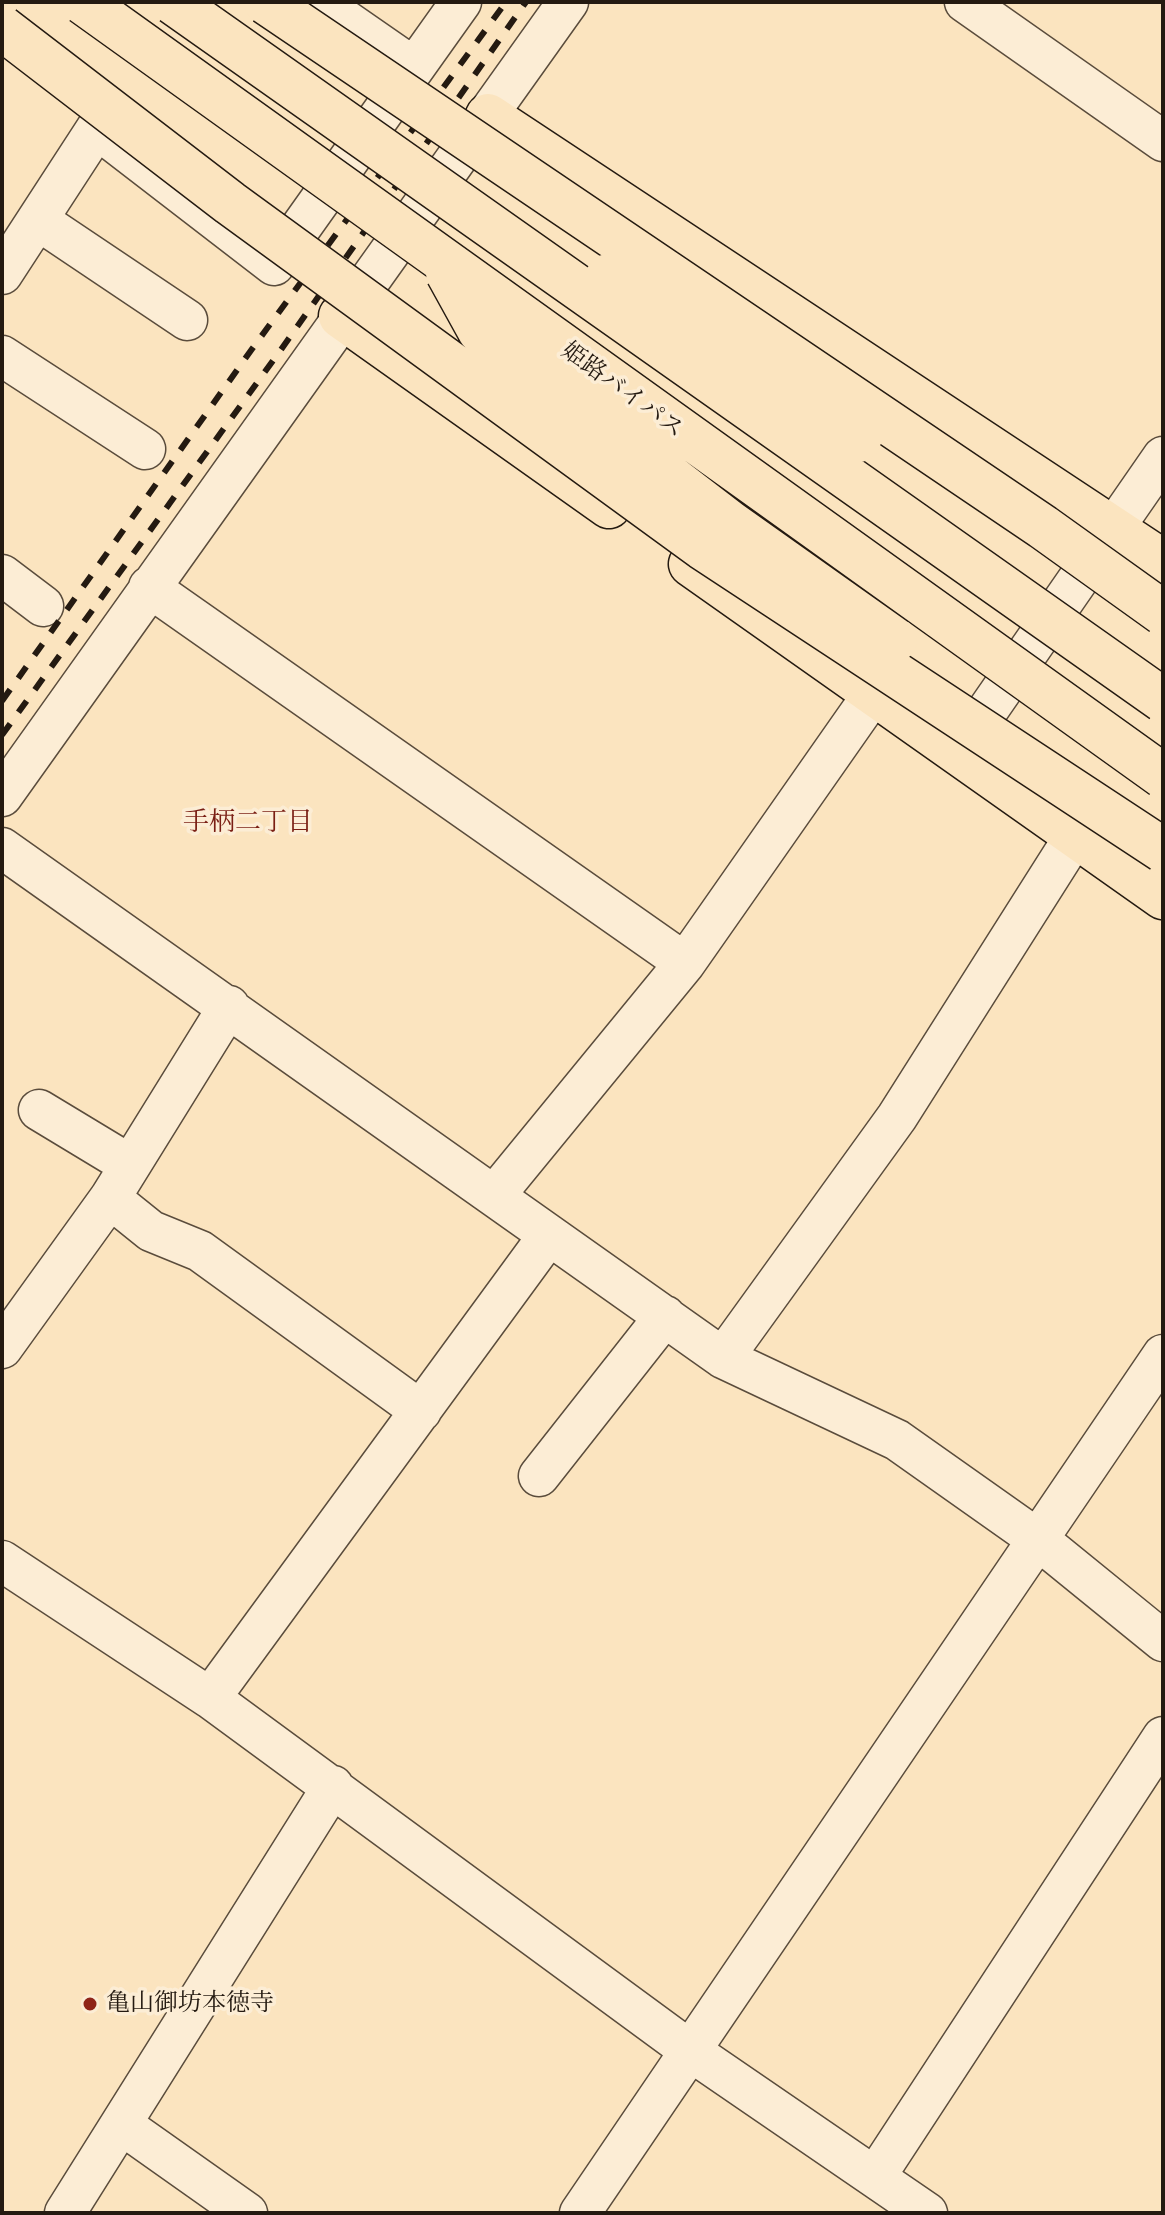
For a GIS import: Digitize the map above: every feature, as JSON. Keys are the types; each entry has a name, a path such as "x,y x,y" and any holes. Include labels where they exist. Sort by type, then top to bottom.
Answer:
{"highway":[{"name":"姫路バイパス","path":"83,2 1163,776"},
{"path":"173,2 452,202 1163,700"},
{"path":"266,2 1043,527 1163,613"},
{"path":"2,28 230,203 702,547 1155,845"},
{"path":"488,116 1163,562"},
{"path":"452,202 535,229 820,413 1163,643"},
{"path":"440,259 480,331 730,523 998,713 1155,845"},
{"path":"341,316 1163,897"}],"street":[{"path":"319,2 414,68"},
{"path":"2,55 274,265 461,2"},
{"path":"2,796 341,316 568,2"},
{"path":"965,2 1163,141"},
{"path":"2,274 97,128"},
{"path":"38,220 187,320"},
{"path":"2,356 145,449"},
{"path":"958,753 1163,457"},
{"path":"2,575 43,606"},
{"path":"149,587 685,963"},
{"path":"494,1196 685,963 874,693"},
{"path":"723,1358 897,1117 1075,836"},
{"path":"2,848 723,1358 897,1440 1040,1541 1163,1641"},
{"path":"2,1348 120,1182 229,1006"},
{"path":"39,1110 120,1182 151,1231 200,1251 421,1411"},
{"path":"210,1698 549,1235"},
{"path":"539,1476 665,1316"},
{"path":"580,2213 1040,1541 1163,1355"},
{"path":"2,1561 210,1698 692,2052 927,2213"},
{"path":"875,2177 1163,1737"},
{"path":"65,2213 333,1786"},
{"path":"121,2124 247,2213"}],"railway":[{"path":"2,701 252,349 506,2"},
{"path":"2,735 280,351 526,2"}],"place":[{"name":"亀山御坊本徳寺","path":"90,2004"}],"district":[{"name":"手柄二丁目","path":"248,824"}]}
